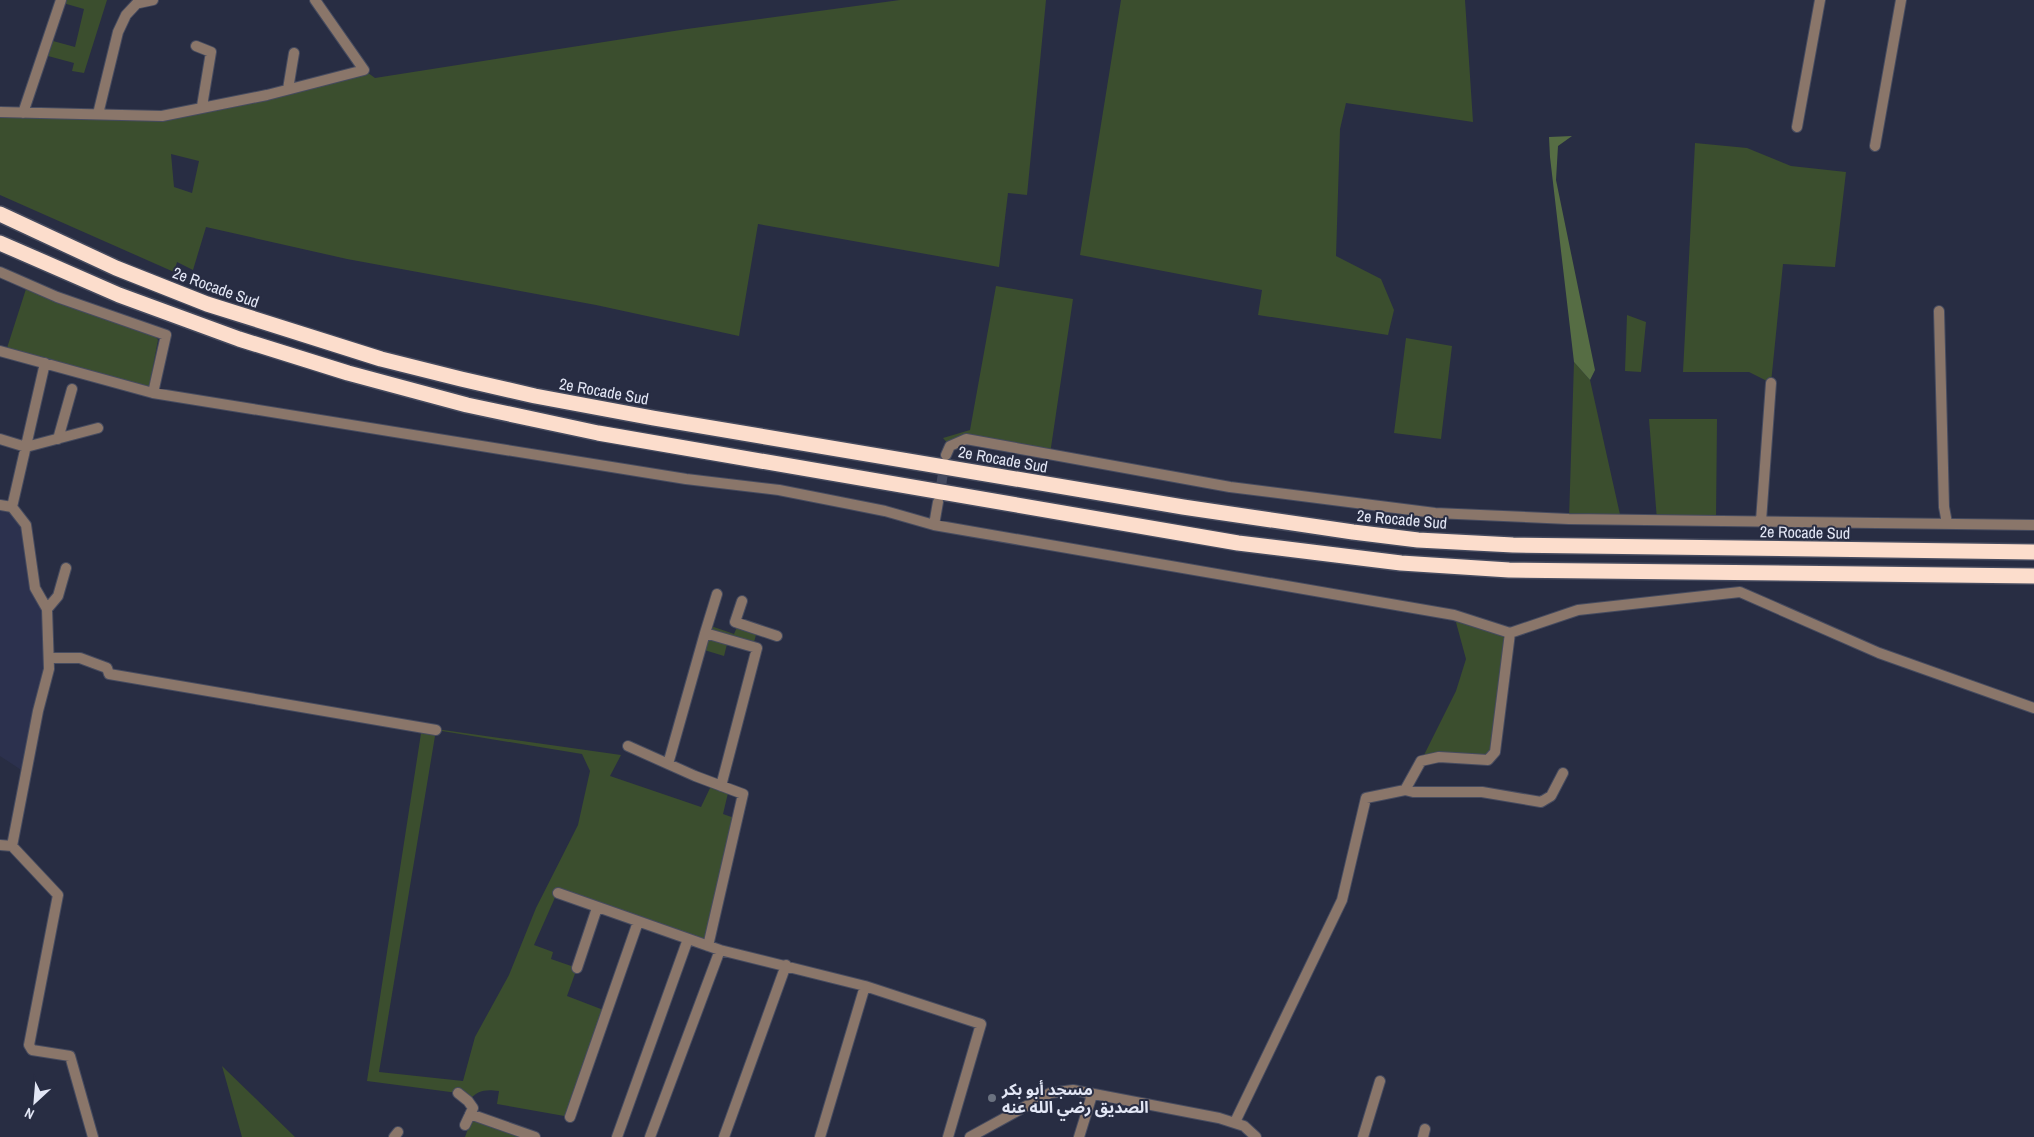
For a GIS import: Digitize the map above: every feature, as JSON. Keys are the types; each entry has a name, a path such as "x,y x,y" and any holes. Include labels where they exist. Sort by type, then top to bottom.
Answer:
{"highway":[{"name":"2e Rocade Sud","path":"0,214 116,268 207,304 306,337 461,379 535,396 653,418 1192,508 1418,540 1513,545 2034,552"},
{"path":"0,244 119,295 231,336 348,374 466,405 598,434 1238,543 1392,562 1508,570 2034,576"}],"street":[{"path":"23,113 61,0"},
{"path":"98,114 118,32 126,15 139,1 153,0"},
{"path":"0,112 162,116 202,106 267,95 364,70 315,0"},
{"path":"1797,127 1820,0"},
{"path":"1875,146 1900,0"},
{"path":"196,46 210,52 202,106"},
{"path":"288,89 294,53"},
{"path":"0,272 57,296 166,334 153,393"},
{"path":"1939,311 1944,507 1947,523"},
{"path":"0,351 153,393 686,480 779,490 885,510 934,525 1454,615 1510,633 1578,610 1740,592 1878,653 2034,708"},
{"path":"12,507 45,363"},
{"path":"1761,521 1771,383"},
{"path":"58,438 72,390"},
{"path":"0,439 26,447 98,428"},
{"path":"946,455 950,446 966,439 1230,487 1436,513 1569,519 2034,525"},
{"path":"934,525 938,502"},
{"path":"0,505 12,507 26,525 35,588 47,609 49,658 49,669 38,711 12,846"},
{"path":"47,609 58,596 66,568"},
{"path":"668,764 717,594"},
{"path":"742,601 735,622 776,636"},
{"path":"753,646 757,630"},
{"path":"705,633 757,648 721,786"},
{"path":"1405,790 1421,761 1439,757 1488,760 1495,752 1510,633"},
{"path":"49,658 80,658 107,668 109,674 436,730"},
{"path":"628,746 743,794 708,946"},
{"path":"1235,1122 1342,900 1366,798 1405,790 1413,792 1482,792 1541,802 1551,796 1563,773"},
{"path":"0,845 12,846 58,895 29,1045 32,1050 70,1056 94,1137"},
{"path":"558,893 720,950 865,986 981,1024 948,1137"},
{"path":"578,968 597,908"},
{"path":"570,1117 638,922"},
{"path":"617,1137 688,939"},
{"path":"650,1137 720,950"},
{"path":"724,1137 786,965"},
{"path":"820,1137 865,986"},
{"path":"1363,1137 1380,1081"},
{"path":"970,1137 1050,1093 1073,1090 1235,1122 1244,1126 1256,1137"},
{"path":"458,1094 468,1101 472,1108 465,1125"},
{"path":"1079,1137 1092,1095"},
{"path":"470,1114 535,1137"}],"shaded area":[{"path":"0,505 12,507 26,525 35,588 47,609 49,646 26,773 0,756"}],"green space":[{"path":"64,0 107,0 84,73 72,71 74,63 48,56 53,41 75,47 84,9 63,3"},
{"path":"900,0 1046,0 1027,195 1008,193 999,267 758,224 739,336 596,305 347,259 206,227 193,270 177,262 174,272 0,195 0,112 162,116 364,70 375,78 687,29","holes":["171,154 199,161 192,193 174,187"]},
{"path":"1121,0 1465,0 1473,122 1346,103 1340,129 1336,256 1381,279 1394,310 1388,335 1258,315 1262,290 1080,255"},
{"path":"1572,136 1558,146 1556,180 1595,370 1590,380 1574,362 1550,157 1549,137"},
{"path":"1695,143 1747,148 1791,166 1846,172 1835,267 1783,264 1771,383 1749,372 1683,372"},
{"path":"996,286 1073,299 1050,454 966,439 950,446 943,438 970,430"},
{"path":"26,289 155,335 158,340 149,388 7,348"},
{"path":"1627,315 1646,322 1641,372 1625,371"},
{"path":"1406,338 1452,346 1441,439 1394,433"},
{"path":"1574,362 1590,380 1621,519 1569,519"},
{"path":"1649,419 1717,419 1716,520 1657,520"},
{"path":"1454,615 1510,633 1495,752 1488,760 1421,761 1456,691 1466,659"},
{"path":"708,625 734,634 738,625 757,631 753,646 728,640 724,656 701,649"},
{"path":"422,727 621,755 610,776 701,807 711,786 728,793 723,814 737,819 708,946 557,893 534,945 553,952 551,959 577,968 567,996 606,1011 570,1117 497,1104 499,1091 482,1091 468,1101 458,1093 367,1081","holes":["436,730 582,754 590,771 578,825 536,908 509,975 475,1037 463,1081 379,1072"]},
{"path":"222,1066 295,1137 242,1137"},
{"path":"472,1118 531,1137 465,1137"}],"tunnel":[{"path":"939,498 945,461"}],"place":[{"name":"مسجد أبو بكر الصديق رضي الله عنه","path":"992,1098"}]}
